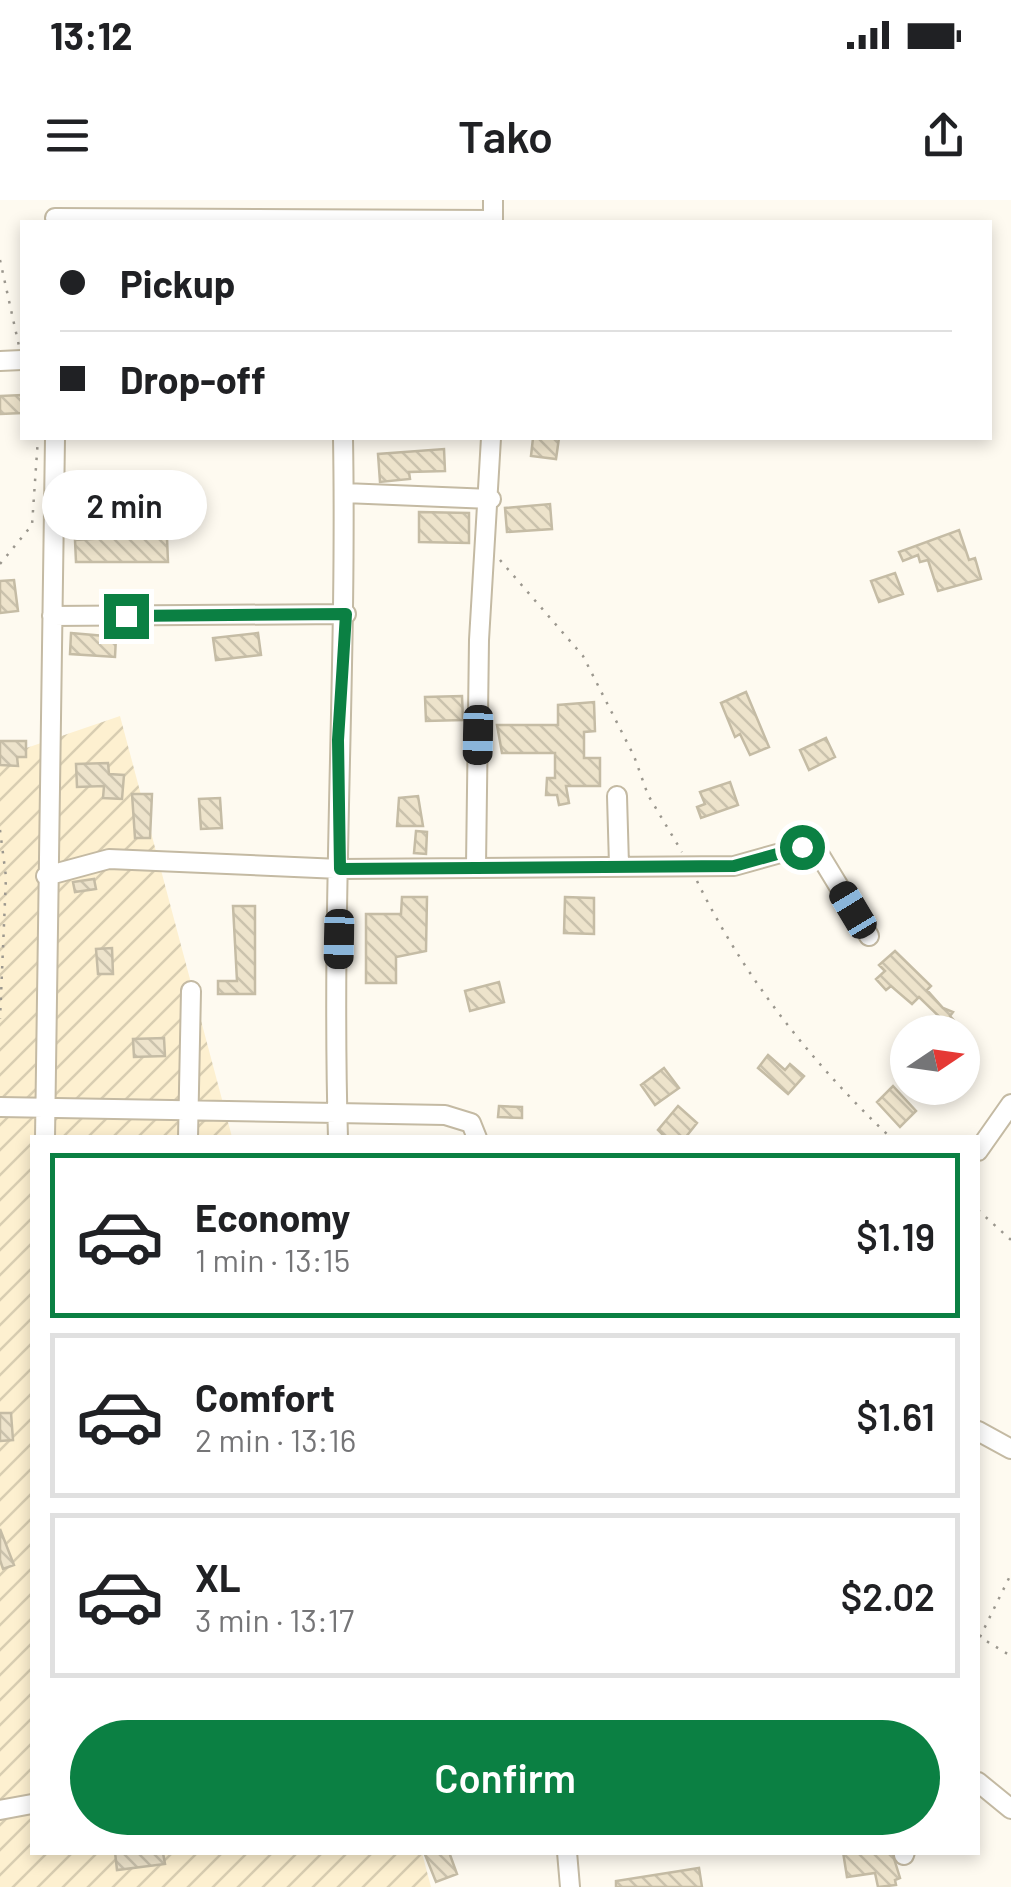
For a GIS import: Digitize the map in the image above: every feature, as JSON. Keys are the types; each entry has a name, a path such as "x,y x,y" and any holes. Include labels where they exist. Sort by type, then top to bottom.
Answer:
{"street":[{"path":"55,213 345,210 480,220"},
{"path":"45,1135 55,440"},
{"path":"338,1135 338,740 346,614 343,440"},
{"path":"476,866 479,640 491,499 491,440"},
{"path":"344,494 491,499"},
{"path":"52,616 346,614"},
{"path":"617,796 619,865"},
{"path":"46,876 109,860 340,869 619,865 691,868 734,866 802,847 820,857 869,936"},
{"path":"188,1135 191,991"},
{"path":"980,1147 1011,1104"},
{"path":"0,1108 460,1116 470,1123 476,1135"},
{"path":"980,1432 1011,1449"},
{"path":"980,1784 1011,1809"},
{"path":"0,1810 30,1804"},
{"path":"568,1855 570,1887"}],"path":[{"path":"0,260 20,351"},
{"path":"0,564 32,525 38,440"},
{"path":"488,536 534,604 583,656 634,756 648,795 770,1004 833,1083 888,1135"},
{"path":"0,830 6,877 0,1019"},
{"path":"980,1212 1011,1240"},
{"path":"980,1635 1011,1574"},
{"path":"980,1638 1011,1656"}],"shaded area":[{"path":"120,716 231,1135 30,1135 30,1855 423,1855 431,1887 0,1887 0,757"}],"building":[{"path":"20,395 20,413 0,414 0,396"},
{"path":"533,440 559,440 556,459 531,456"},
{"path":"444,449 445,471 409,472 410,479 380,482 378,454"},
{"path":"550,504 552,529 507,532 505,508"},
{"path":"419,512 469,513 469,543 419,542"},
{"path":"959,530 969,560 975,558 981,579 938,591 928,560 920,562 918,555 903,561 899,552"},
{"path":"167,538 168,562 76,562 75,540"},
{"path":"895,573 903,594 879,602 871,581"},
{"path":"14,580 18,611 0,613 0,581"},
{"path":"71,633 116,637 115,657 70,654"},
{"path":"258,633 261,655 216,660 213,638"},
{"path":"746,692 769,747 750,755 740,734 735,737 721,703"},
{"path":"462,696 463,720 426,721 425,697"},
{"path":"594,702 595,731 584,732 584,758 600,758 600,786 566,786 569,803 559,805 557,795 546,795 547,778 555,778 555,753 502,753 497,725 558,725 558,705"},
{"path":"826,738 835,757 809,770 800,750"},
{"path":"0,741 26,741 26,757 17,757 18,766 0,765"},
{"path":"108,763 109,774 124,775 122,799 103,798 104,786 77,787 76,764"},
{"path":"730,782 738,805 701,818 697,807 705,804 700,792"},
{"path":"132,794 152,794 150,838 135,838"},
{"path":"418,796 423,826 397,826 399,798"},
{"path":"220,798 222,828 201,829 199,799"},
{"path":"416,831 427,832 426,854 414,853"},
{"path":"94,879 96,889 75,892 73,882"},
{"path":"402,897 427,897 426,951 396,957 396,983 366,983 366,914 401,914"},
{"path":"565,897 594,898 594,934 564,933"},
{"path":"233,906 255,906 255,994 218,994 218,981 237,981"},
{"path":"112,948 113,974 98,974 96,949"},
{"path":"895,951 931,986 927,990 943,1008 953,1012 938,1015 919,997 912,1004 891,986 886,990 876,979 885,971 879,965"},
{"path":"499,982 504,1002 470,1011 465,991"},
{"path":"164,1038 165,1056 134,1057 133,1039"},
{"path":"768,1055 785,1070 790,1064 804,1076 788,1094 758,1068"},
{"path":"664,1068 679,1088 655,1105 641,1085"},
{"path":"890,1089 890,1105 910,1105 916,1111 900,1127 877,1102"},
{"path":"499,1106 522,1107 522,1118 498,1117"},
{"path":"678,1106 697,1123 687,1135 663,1135 658,1130"},
{"path":"0,1413 11,1413 13,1440 0,1441"},
{"path":"0,1529 14,1565 3,1569 0,1560"},
{"path":"115,1855 163,1855 165,1864 117,1870"},
{"path":"425,1855 450,1855 457,1874 436,1882"},
{"path":"843,1855 893,1855 900,1878 895,1880 896,1885 878,1887 875,1873 847,1877"},
{"path":"699,1868 702,1887 616,1887 616,1881"}],"route":[{"path":"126,616 346,614 338,740 340,869 734,866 802,847"}]}
